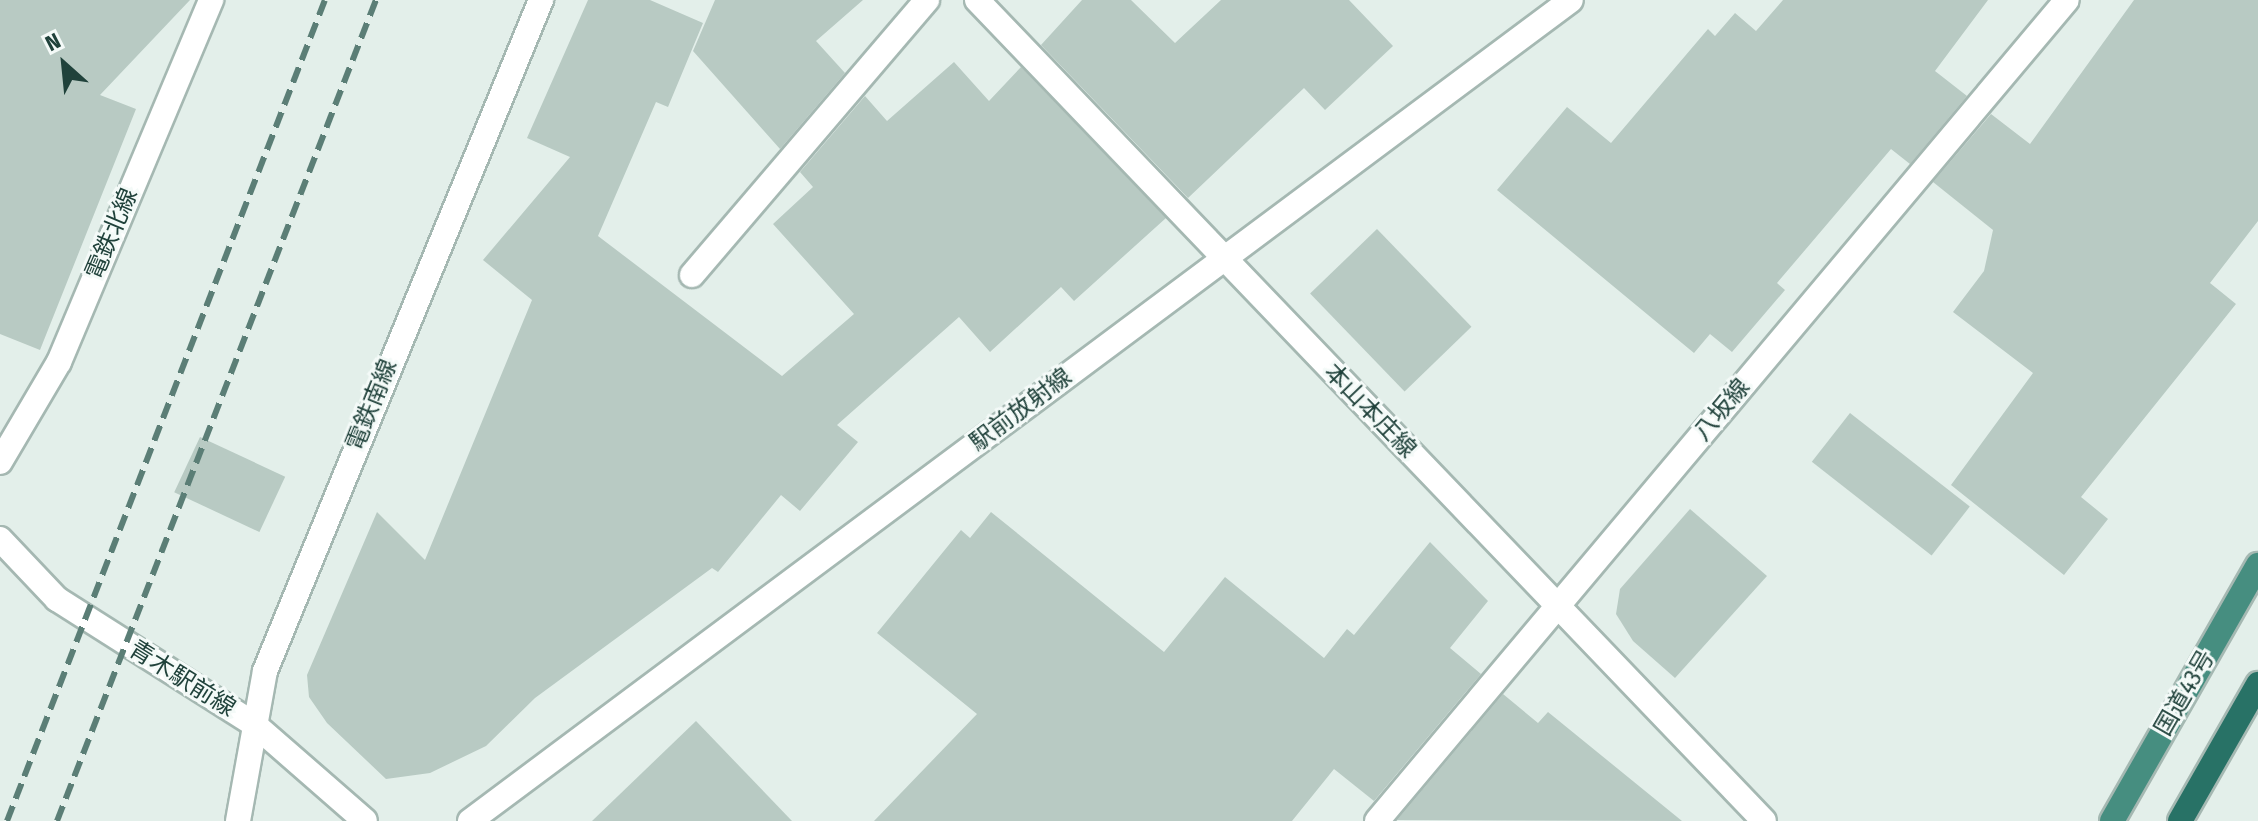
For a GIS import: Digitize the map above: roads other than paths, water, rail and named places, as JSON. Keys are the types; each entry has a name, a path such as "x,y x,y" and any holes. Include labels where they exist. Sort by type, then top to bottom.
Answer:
{"highway":[{"name":"国道43号","path":"2112,821 2258,565"},
{"path":"2180,821 2258,684"}],"street":[{"name":"電鉄北線","path":"0,462 59,362 211,0"},
{"name":"電鉄南線","path":"238,821 265,671 541,0"},
{"path":"692,275 927,0"},
{"name":"本山本庄線","path":"977,0 1764,821"},
{"name":"駅前放射線","path":"470,821 1571,0"},
{"name":"八坂線","path":"1377,821 2067,0"},
{"name":"青木駅前線","path":"0,539 57,599 254,724 365,821"}],"railway":[{"path":"7,821 325,0"},
{"path":"57,821 376,0"}]}
